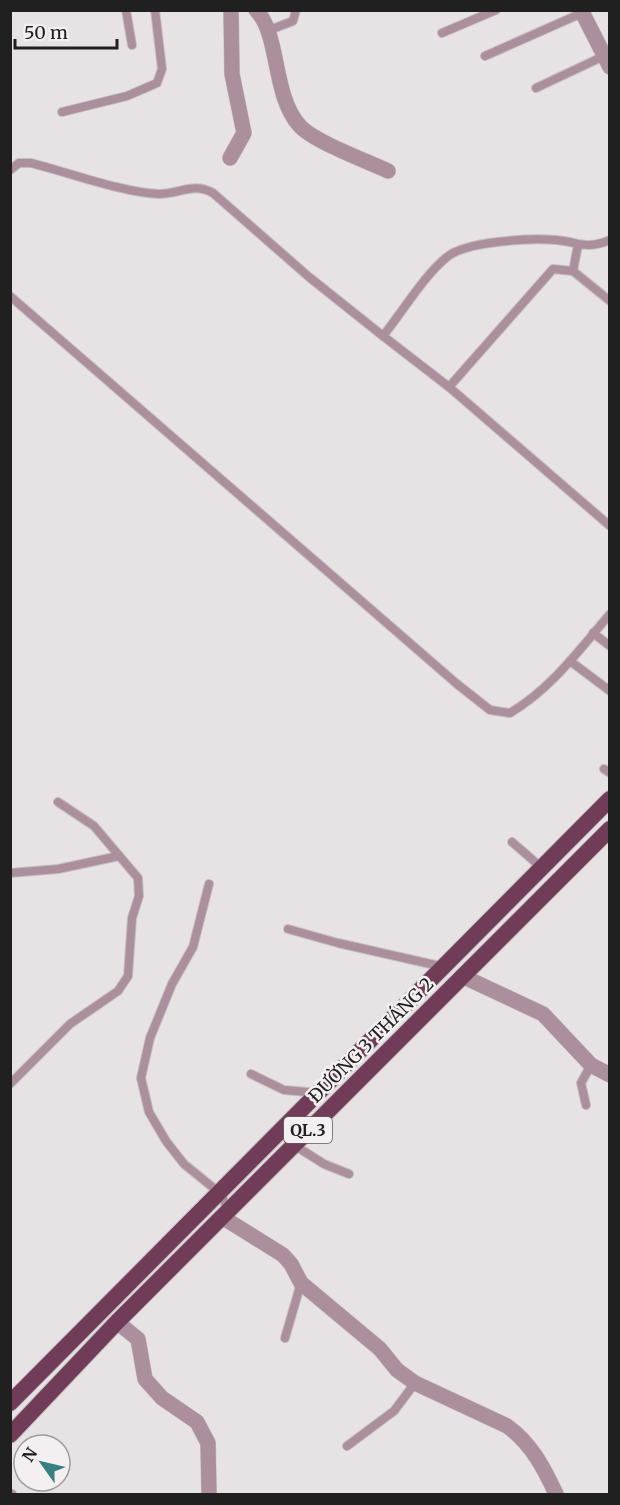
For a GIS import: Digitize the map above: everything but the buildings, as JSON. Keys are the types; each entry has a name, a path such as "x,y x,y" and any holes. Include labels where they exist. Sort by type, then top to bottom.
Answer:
{"highway":[{"name":"ĐƯỜNG 3 THÁNG 2","path":"10,1403 221,1194 609,799"},
{"name":"ĐƯỜNG 3 THÁNG 2","path":"10,1435 117,1322 609,829"}],"street":[{"path":"230,158 244,133 232,74 231,10"},
{"path":"256,10 266,23 280,88 298,124 310,134 388,171"},
{"path":"581,12 607,62"},
{"path":"462,976 543,1014 591,1065 609,1075"},
{"path":"225,1214 283,1255 291,1264 300,1283 380,1349 397,1370 415,1383 507,1426 521,1435 544,1468 556,1494"},
{"path":"117,1322 138,1339 145,1379 152,1389 197,1422 208,1443 209,1494"}],"lane":[{"path":"126,10 132,45"},
{"path":"62,112 127,96 157,83 162,69 155,10"},
{"path":"267,31 293,21 296,10"},
{"path":"442,33 495,10"},
{"path":"485,56 581,12"},
{"path":"536,88 607,62"},
{"path":"10,170 20,164 31,163 131,189 162,194 193,187 203,188 383,336 449,387 609,526"},
{"path":"383,336 442,263 464,248 504,242 556,240 590,247 609,240"},
{"path":"573,271 578,245"},
{"path":"449,387 553,269 573,271 609,301"},
{"path":"10,296 457,684 490,710 510,713 526,703 570,661 609,614"},
{"path":"593,633 609,646"},
{"path":"570,661 609,691"},
{"path":"10,1084 70,1024 118,991 128,976 132,918 139,896 138,878 130,865 119,856 94,826 58,802"},
{"path":"512,842 542,867"},
{"path":"10,873 58,869 119,856"},
{"path":"209,884 193,946 172,984 150,1038 141,1078 149,1112 166,1141 184,1164 221,1194 225,1214"},
{"path":"288,929 444,967"},
{"path":"586,1105 581,1083 591,1065"},
{"path":"251,1074 284,1090 319,1093"},
{"path":"294,1145 324,1164 349,1174"},
{"path":"285,1338 300,1283"},
{"path":"347,1446 394,1411 415,1383"}]}
